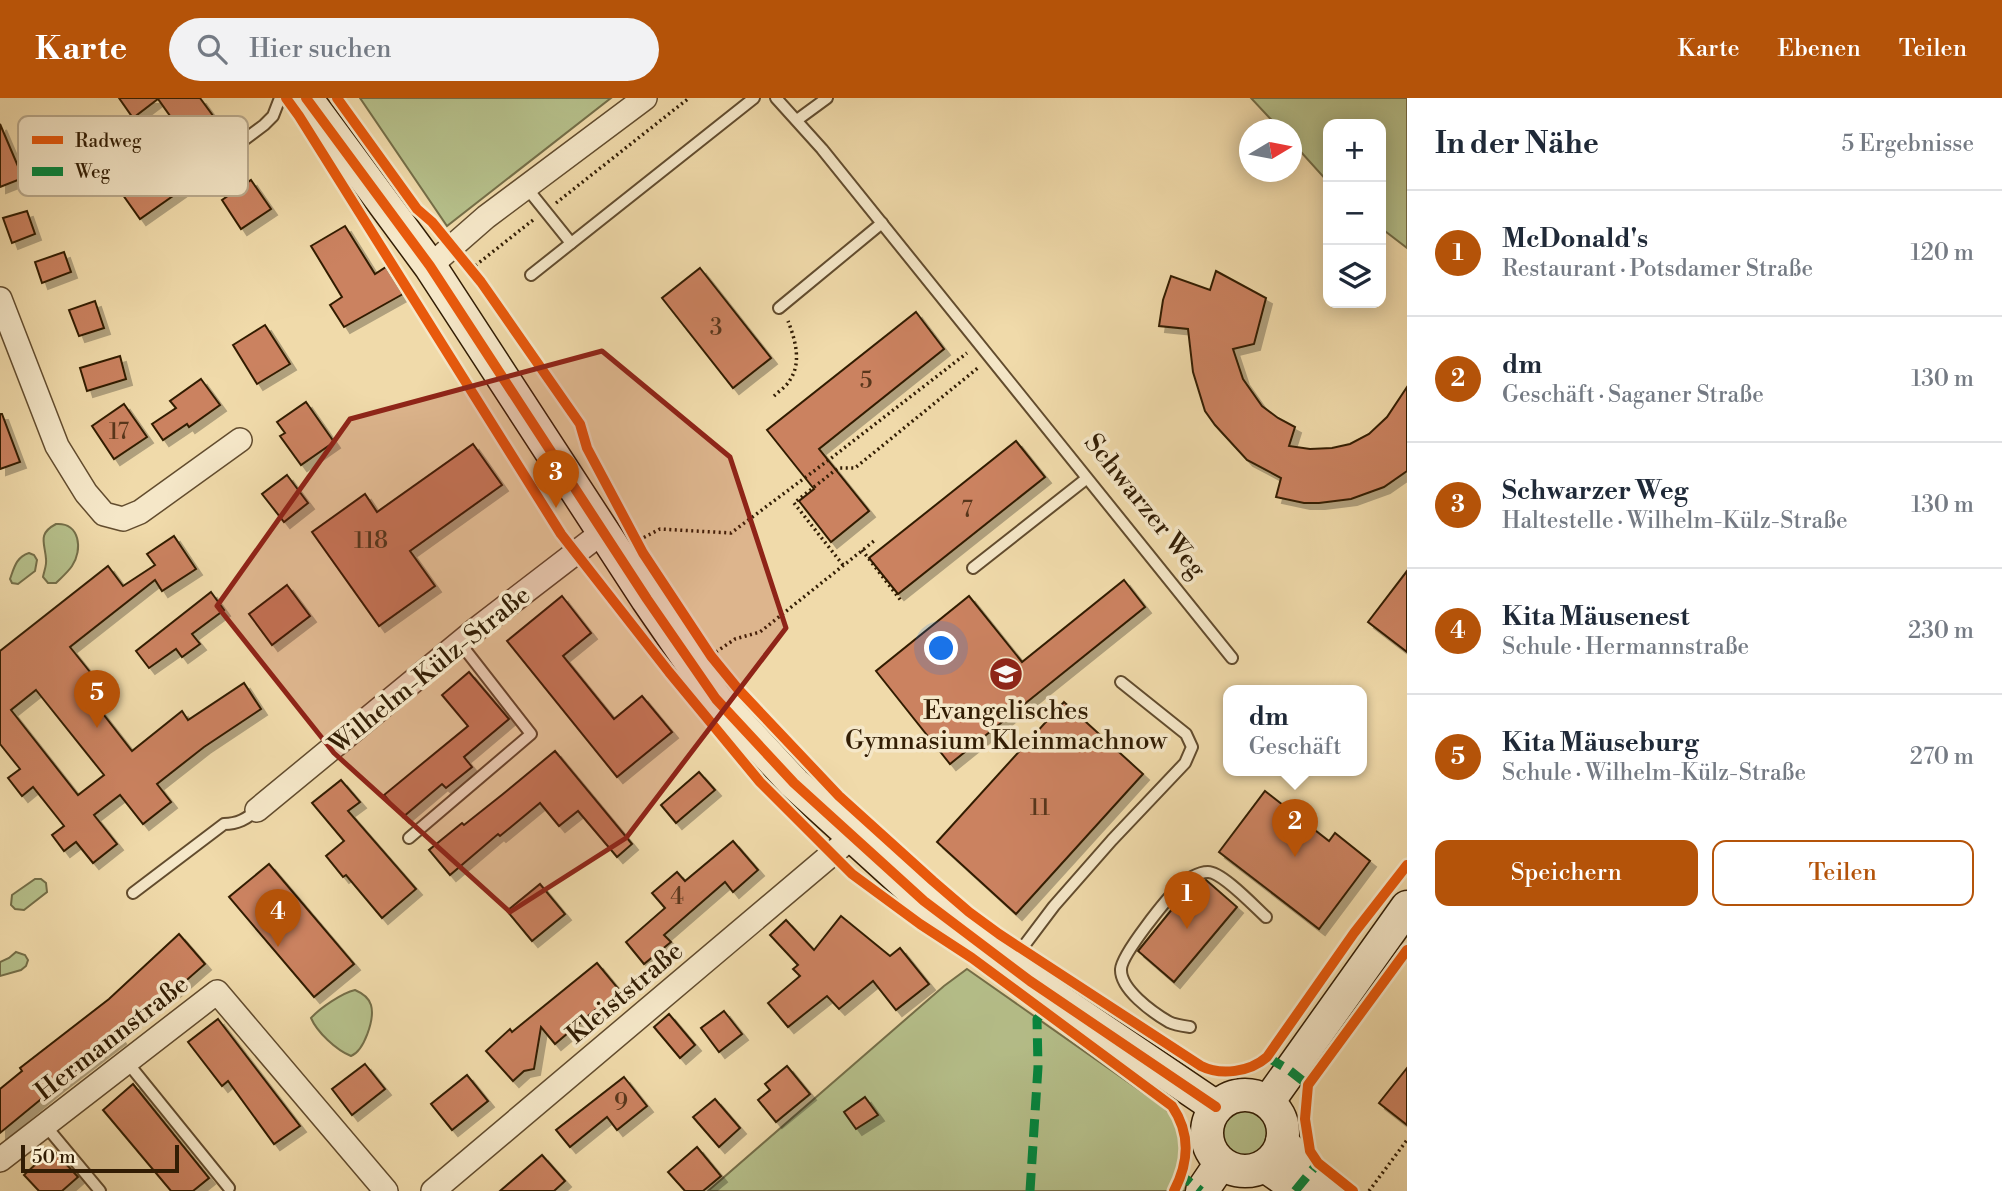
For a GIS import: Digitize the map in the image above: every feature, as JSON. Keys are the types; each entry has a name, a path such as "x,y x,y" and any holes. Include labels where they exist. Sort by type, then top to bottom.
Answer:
{"street":[{"path":"306,98 430,266 716,699 794,783 923,901 1020,973 1216,1107"},
{"path":"430,266 486,217 645,98"},
{"path":"0,299 58,446 86,493 104,514 123,519 140,512 240,440"},
{"name":"Wilhelm-Külz-Straße","path":"257,810 460,643 604,531"},
{"name":"Kleiststraße","path":"433,1191 852,837"},
{"path":"1268,1102 1407,907"},
{"name":"Hermannstraße","path":"0,1160 217,992 386,1191"},
{"path":"1241,1094 1268,1102 1276,1110 1283,1131 1274,1154 1256,1170 1232,1169 1221,1163 1211,1151 1206,1133 1216,1107 1241,1094"},
{"path":"1274,1154 1301,1191"},
{"path":"1274,1154 1311,1172 1333,1191"},
{"path":"1202,1191 1221,1163"}],"lane":[{"path":"248,137 273,116 280,98"},
{"path":"531,275 754,98"},
{"name":"Schwarzer Weg","path":"776,98 882,223 1231,658"},
{"path":"797,121 827,98"},
{"path":"526,187 571,243"},
{"path":"779,308 882,223"},
{"path":"973,568 1086,479"},
{"path":"409,838 531,734 460,643"},
{"path":"1020,973 1054,906 1185,763 1192,747 1186,734 1121,682"},
{"path":"133,893 224,824 235,824 247,819 257,810"},
{"path":"1190,1027 1171,1023 1129,992 1122,979 1121,965 1132,946 1180,887 1196,874 1208,872 1219,875 1266,917"},
{"path":"127,1062 229,1188"},
{"path":"46,1125 100,1191"}],"path":[{"path":"471,269 689,98"},
{"path":"774,396 790,380 796,366 794,337 779,308"},
{"path":"637,541 660,529 731,533 978,344"},
{"path":"844,565 794,503 838,468 855,468 991,358"},
{"path":"711,656 734,639 760,632 874,541"},
{"path":"862,550 902,602"},
{"path":"1369,1191 1407,1140"}],"highlighted area":[{"path":"602,351 730,457 786,628 626,838 510,912 334,753 217,606 350,419"}],"green space":[{"path":"360,98 611,98 447,226"},
{"path":"1251,98 1407,98 1407,248 1386,232 1386,119 1323,119 1323,176 1302,153 1302,119 1271,119"},
{"path":"56,524 70,527 75,532 78,552 66,573 56,583 48,583 43,577 46,561 43,539 46,531"},
{"path":"29,553 37,560 35,571 18,584 12,583 10,579 16,563"},
{"path":"35,879 46,883 47,892 24,910 15,909 11,905 12,895"},
{"path":"16,952 25,955 28,960 26,966 0,976 0,962"},
{"path":"967,969 1165,1108 1178,1129 1180,1138 1178,1171 1214,1191 708,1191 944,986"},
{"path":"355,990 370,1002 372,1011 364,1041 351,1056 328,1040 311,1018 332,1001"},
{"path":"1246,1110 1263,1117 1270,1134 1263,1151 1246,1158 1229,1151 1222,1134 1229,1117"}],"building":[{"path":"119,98 200,98 213,116 170,116 158,99 136,116 132,116"},
{"path":"0,124 18,166 18,180 0,187"},
{"path":"251,180 271,209 241,229 222,200 228,196 248,196 248,182"},
{"path":"124,196 173,196 140,219"},
{"path":"27,211 35,234 12,243 3,218"},
{"path":"345,226 375,274 386,267 403,294 344,327 330,305 342,297 311,246"},
{"path":"64,252 71,272 42,283 35,262"},
{"path":"700,268 771,358 733,388 662,298"},
{"path":"1216,271 1266,298 1254,344 1233,349 1243,379 1262,406 1295,427 1289,446 1310,449 1350,444 1369,434 1387,417 1407,387 1407,471 1384,487 1351,499 1304,503 1276,497 1281,478 1247,460 1205,411 1193,372 1188,329 1159,326 1163,300 1171,276 1210,290"},
{"path":"95,301 104,328 79,336 69,310"},
{"path":"916,312 944,349 819,449 869,511 831,542 799,501 814,489 767,430"},
{"path":"265,325 290,364 257,384 233,345"},
{"path":"120,356 126,379 87,391 80,368"},
{"path":"201,379 220,405 189,427 187,424 163,440 152,424 176,408 170,401"},
{"path":"306,402 334,442 301,465 280,436 285,433 277,422"},
{"path":"124,404 147,437 114,459 92,426"},
{"path":"0,414 20,462 0,469"},
{"path":"1016,441 1045,477 898,594 869,558"},
{"path":"473,444 502,485 410,551 435,586 379,626 312,532 365,494 377,512"},
{"path":"287,475 308,503 284,522 262,494"},
{"path":"174,536 196,569 162,591 155,580 70,647 98,682 86,692 132,751 182,711 188,720 244,683 261,709 204,747 157,784 171,802 143,824 120,795 94,815 117,844 93,863 76,842 64,851 52,835 64,826 33,787 22,796 8,778 20,769 0,744 0,651 108,566 123,586 155,565 147,554","holes":["36,690 104,775 78,795 11,710"]},
{"path":"1407,571 1407,652 1368,622"},
{"path":"1124,580 1145,607 950,764 876,671 969,596 1022,662"},
{"path":"287,585 310,616 272,645 249,614"},
{"path":"211,592 224,610 192,634 200,644 182,657 176,649 149,668 136,651"},
{"path":"562,596 591,633 563,656 614,719 642,696 672,732 617,777 507,641"},
{"path":"469,672 509,719 464,757 472,767 446,788 442,784 403,817 384,795 468,726 442,695"},
{"path":"1064,702 1143,774 1016,914 937,842"},
{"path":"555,751 632,844 617,857 578,811 559,826 540,803 450,875 429,850"},
{"path":"699,772 715,790 676,823 661,805"},
{"path":"341,780 360,802 348,811 416,889 382,918 346,875 343,877 326,856 344,841 312,803"},
{"path":"1265,791 1329,841 1335,833 1370,861 1319,929 1219,852"},
{"path":"733,841 758,870 733,892 725,882 664,935 671,942 644,964 626,942 665,908 652,893 677,872 685,881"},
{"path":"269,864 354,964 314,997 229,897"},
{"path":"1206,880 1237,907 1174,982 1138,951 1186,892 1192,897"},
{"path":"540,884 565,914 532,941 507,911"},
{"path":"841,916 890,956 900,948 929,984 896,1010 873,981 839,1009 827,996 788,1027 768,1003 800,976 793,969 798,965 770,935 786,920 814,950"},
{"path":"179,934 205,964 118,1035 120,1038 0,1133 0,1089 22,1071 20,1068 109,999"},
{"path":"597,963 621,992 555,1044 541,1027 534,1069 524,1071 513,1081 486,1051 510,1029 512,1032"},
{"path":"724,1011 742,1034 719,1052 701,1028"},
{"path":"669,1014 695,1045 680,1058 654,1027"},
{"path":"218,1019 300,1126 274,1144 228,1081 222,1086 188,1042"},
{"path":"365,1064 385,1089 352,1115 332,1089"},
{"path":"787,1066 810,1094 776,1122 758,1100 770,1090 765,1084"},
{"path":"1407,1068 1407,1125 1379,1103"},
{"path":"467,1075 488,1101 452,1130 431,1104"},
{"path":"624,1077 647,1106 617,1130 607,1117 570,1147 556,1130"},
{"path":"133,1084 209,1178 193,1191 171,1191 103,1110"},
{"path":"865,1097 878,1115 856,1129 844,1112"},
{"path":"715,1099 740,1128 719,1147 693,1117"},
{"path":"697,1147 721,1176 703,1191 685,1191 668,1172"},
{"path":"52,1149 78,1177 62,1191 39,1191 24,1175"},
{"path":"542,1155 565,1181 554,1191 500,1191"}],"marked path":[{"path":"1030,1191 1038,1067 1037,1019 1048,1007"},
{"path":"1267,1057 1308,1085"},
{"path":"1295,1191 1318,1163"},
{"path":"1183,1169 1182,1176 1201,1191"}],"cycle path":[{"path":"286,98 561,534 669,672 760,782 852,874 972,958 1172,1106 1182,1127 1186,1148 1183,1169 1174,1191"},
{"path":"306,98 430,266 647,599 716,699 794,783 924,901 1030,981 1216,1107"},
{"path":"337,98 417,209 432,222 481,282 580,424 587,448 643,553 711,656 738,689 839,796 933,881 999,934 1201,1066 1217,1071 1235,1071 1252,1066 1267,1057 1354,933 1407,865"},
{"path":"1353,1191 1318,1163 1310,1151 1305,1119 1308,1085 1407,950"}],"place":[{"name":"Schwarzer Weg","path":"556,508"},
{"name":"Evangelisches Gymnasium Kleinmachnow","path":"1006,674"},
{"name":"Kita Mäuseburg","path":"97,728"},
{"name":"dm","path":"1295,857"},
{"name":"McDonald's","path":"1187,929"},
{"name":"Kita Mäusenest","path":"278,947"}]}
